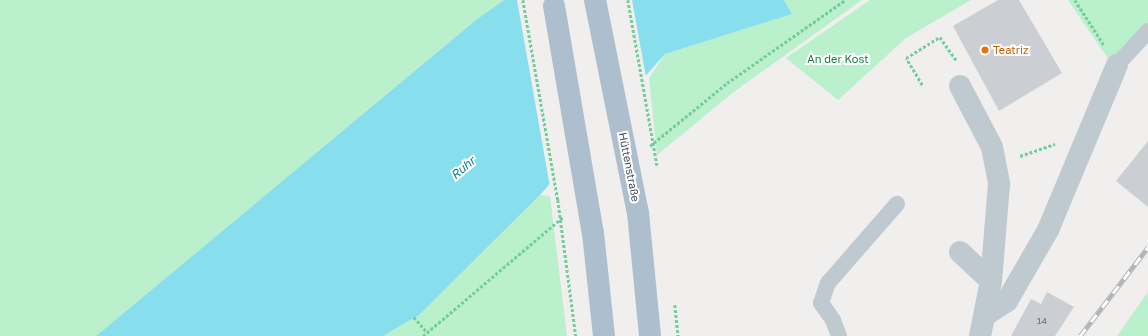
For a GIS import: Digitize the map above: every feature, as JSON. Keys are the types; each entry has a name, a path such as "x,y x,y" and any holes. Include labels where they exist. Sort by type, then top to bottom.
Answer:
{"main road":[{"name":"Hüttenstraße","path":"596,0 638,213 650,336"},
{"path":"554,6 591,217 604,336"}],"street":[{"path":"987,314 1007,300 1048,230 1117,64"},
{"path":"960,86 992,147 999,184 987,314 980,336"},
{"path":"960,252 991,282"}],"lane":[{"path":"1117,64 1148,31"},
{"path":"839,336 833,320 821,303 828,283 897,204"}],"path":[{"path":"523,0 558,200 576,336"},
{"path":"1075,0 1117,64"},
{"path":"922,85 906,58 940,37 957,62 960,86"},
{"path":"995,163 1051,146"},
{"path":"414,318 427,332"}],"green space":[{"path":"0,0 504,0 476,20 96,336 0,336"},
{"path":"784,0 862,0 735,91 657,155 649,78 665,54 792,14"},
{"name":"An der Kost","path":"870,0 971,0 906,38 838,100 786,58"},
{"path":"1068,0 1148,0 1148,24 1111,63"},
{"path":"540,195 550,196 567,336 383,336 419,315"},
{"path":"1148,292 1148,336 1117,336"}],"water":[{"name":"Ruhr","path":"504,0 784,0 792,14 665,54 540,195 419,315 383,336 96,336 476,20"}],"pier":[{"path":"517,0 632,0 646,77 550,187"}],"building":[{"path":"998,0 1019,0 1062,73 999,111 953,26"},
{"path":"1148,141 1148,207 1116,181"},
{"path":"1047,292 1074,307 1055,336 1011,336 1031,299 1041,304"}],"railway":[{"path":"1080,336 1148,247"}],"place":[{"name":"Teatriz","path":"985,50"}]}
